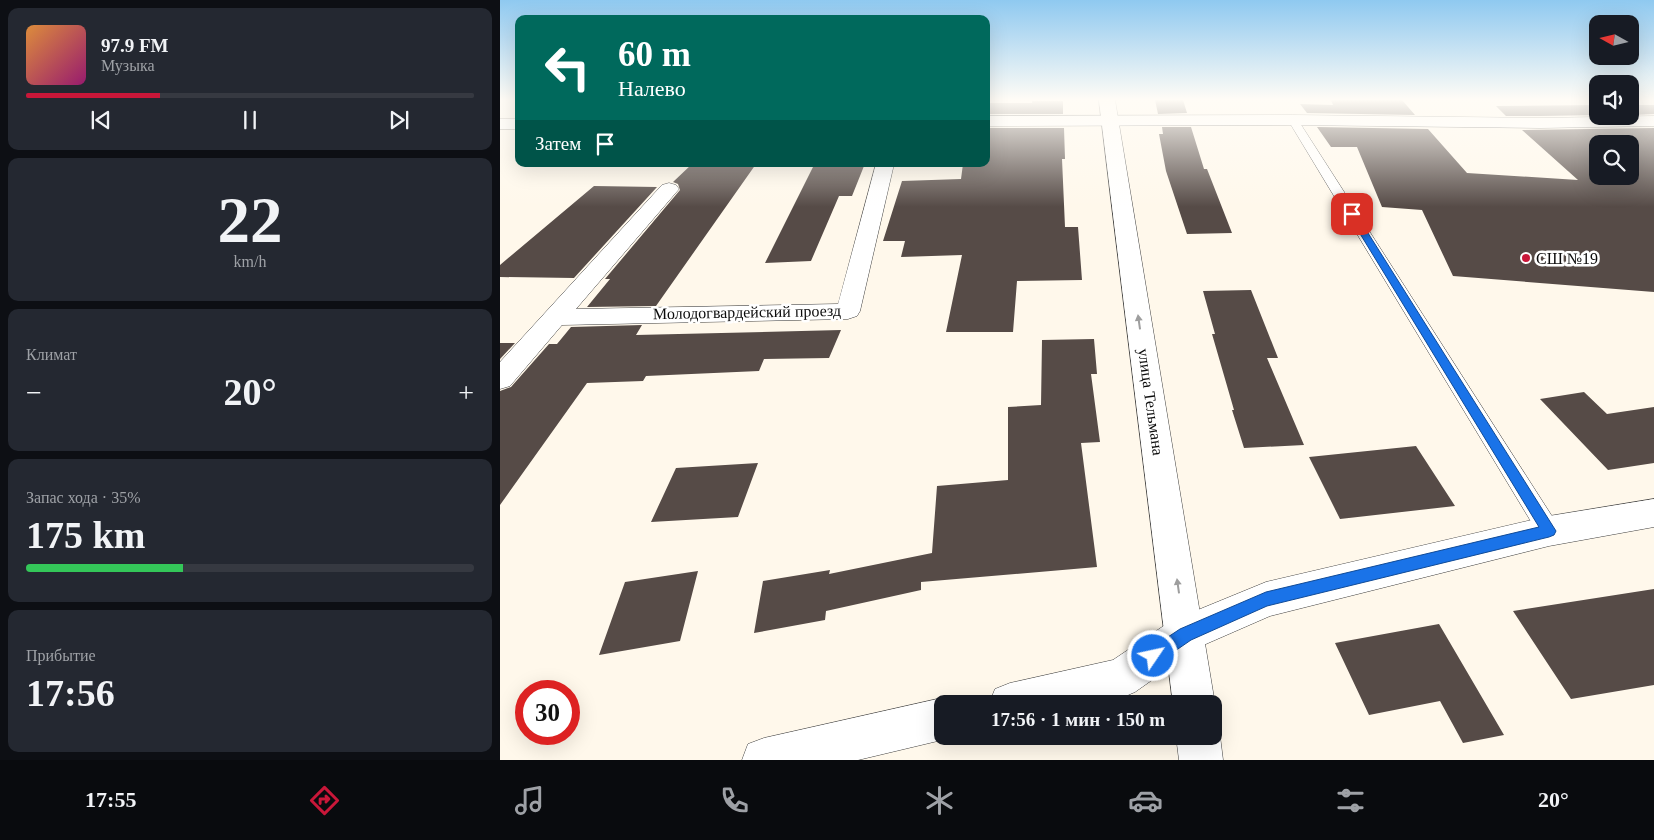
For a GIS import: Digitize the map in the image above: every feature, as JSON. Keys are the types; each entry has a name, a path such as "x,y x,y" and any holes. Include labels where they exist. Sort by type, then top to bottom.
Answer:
{"street":[{"name":"улица Тельмана","path":"1112,135 1186,634 1193,695"},
{"name":"Молодогвардейский проезд","path":"555,317 848,311 884,167"},
{"path":"500,378 669,189"},
{"path":"1048,695 1121,678 1186,634 1266,599 1549,531 1654,513"},
{"path":"764,760 934,721"},
{"path":"1199,745 1201,760"}],"lane":[{"path":"1303,135 1549,531"}],"building":[{"path":"990,135 1064,135 1065,159 1062,159 1065,227 1078,227 1082,280 1017,281 1013,332 946,332 962,255 901,257 905,241 883,241 902,181 961,179 963,167 990,167"},
{"path":"1159,135 1194,135 1204,169 1207,169 1232,233 1187,234 1166,171"},
{"path":"1323,135 1434,135 1467,173 1578,180 1528,135 1589,135 1589,185 1639,185 1639,135 1654,135 1654,292 1453,276 1422,210 1382,207 1357,147 1331,147"},
{"path":"689,167 754,167 656,306 587,307 610,279 605,279 680,190 678,184 673,182"},
{"path":"813,167 864,167 852,196 839,196 811,261 765,263"},
{"path":"594,186 657,187 574,278 500,277 500,265"},
{"path":"1251,290 1278,358 1267,358 1304,445 1244,448 1212,334 1215,334 1203,291"},
{"path":"642,325 636,335 841,330 829,358 764,359 759,371 646,376 643,381 587,383 500,505 500,391 511,387 549,344 557,344 571,327"},
{"path":"1094,339 1097,374 1091,374 1100,442 1081,443 1097,567 921,582 921,590 826,611 825,620 754,633 763,581 830,570 829,574 932,553 937,486 1008,480 1008,407 1041,405 1042,340"},
{"path":"500,343 515,343 500,359"},
{"path":"1584,392 1607,414 1654,407 1654,463 1608,470 1540,399"},
{"path":"1416,446 1455,506 1340,519 1309,457"},
{"path":"758,463 738,517 651,522 676,468"},
{"path":"698,571 680,641 599,655 625,582"},
{"path":"1654,589 1654,685 1571,699 1513,611"},
{"path":"1439,624 1504,735 1463,743 1440,701 1369,715 1335,643"}],"place":[{"name":"СШ №19","path":"1526,258"}],"route":[{"path":"1153,656 1186,634 1266,599 1549,531 1352,214"}]}
